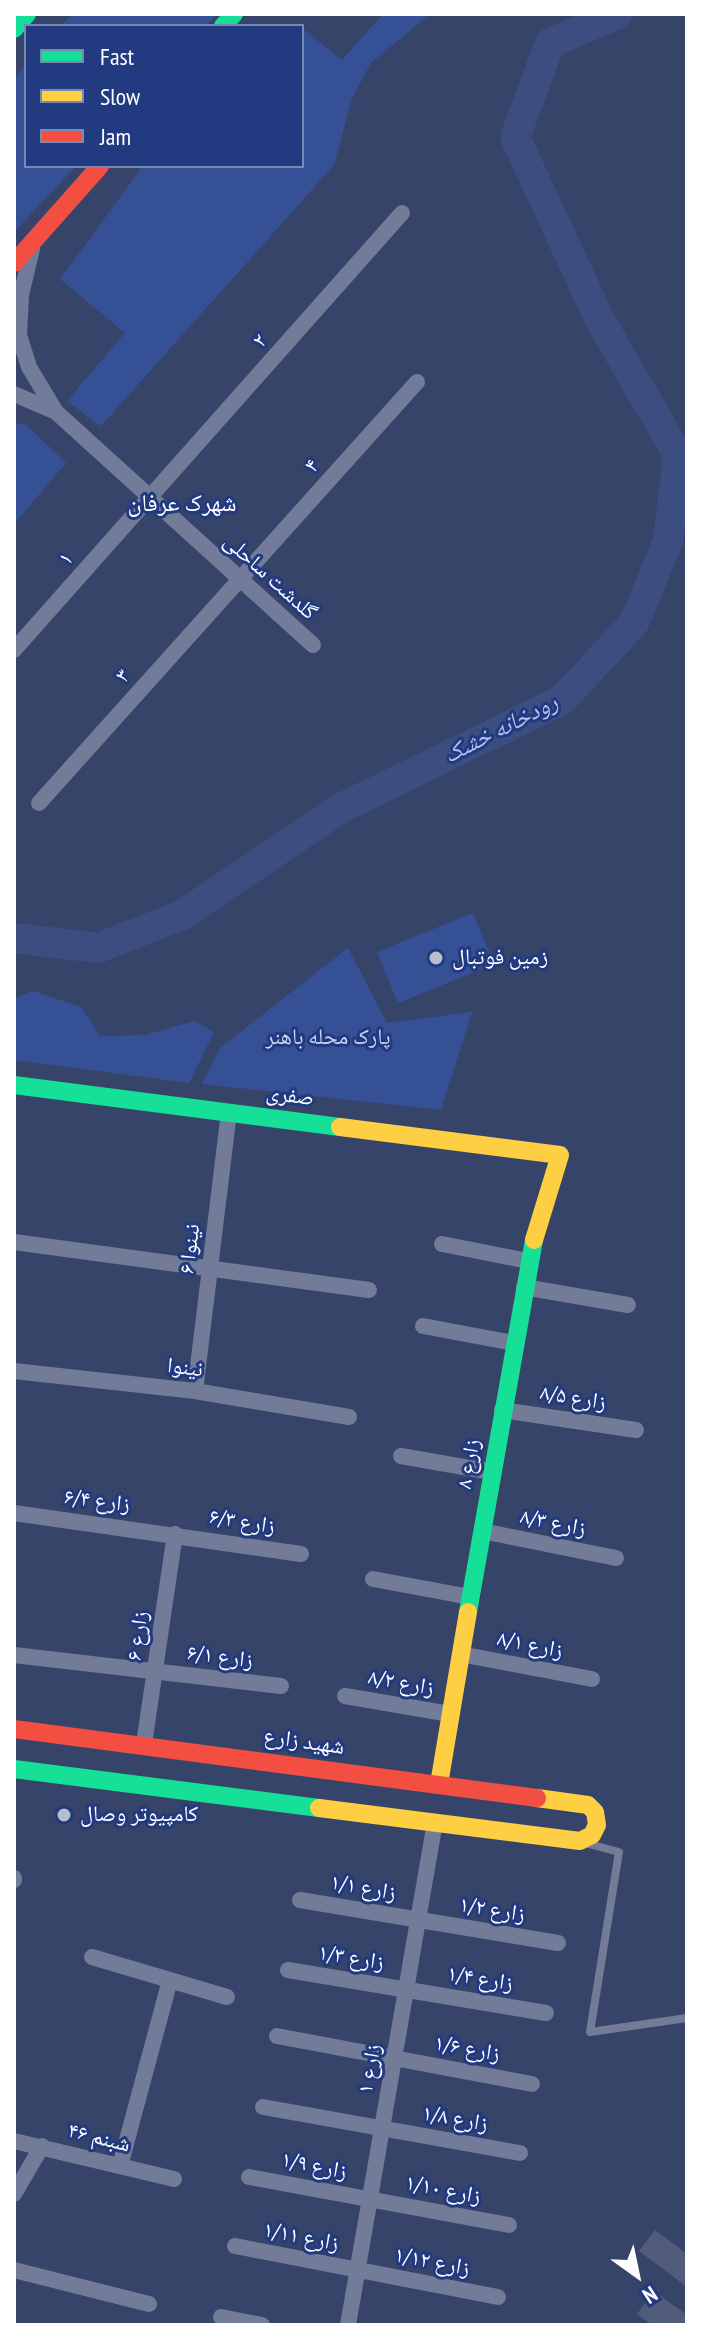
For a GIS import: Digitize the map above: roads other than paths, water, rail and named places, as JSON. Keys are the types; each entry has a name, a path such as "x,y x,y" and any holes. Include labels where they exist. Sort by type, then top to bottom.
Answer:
{"main road":[{"path":"14,29 27,14"},
{"path":"14,263 98,168"},
{"name":"صفری","path":"14,1085 560,1155"},
{"name":"۸ زارع","path":"439,1784 528,1261 560,1155"},
{"name":"شهید زارع","path":"14,1729 588,1805 595,1812 597,1825 592,1835 580,1841"},
{"path":"14,1769 580,1841"}],"street":[{"name":"۲","path":"150,497 402,213"},
{"name":"گلدشت ساحلی","path":"35,240 21,295 19,335 29,367 56,412 313,645"},
{"name":"۴","path":"240,579 417,382"},
{"name":"گلدشت ساحلی","path":"14,394 56,412"},
{"name":"۱","path":"14,650 150,497"},
{"name":"۳","path":"39,803 240,579"},
{"name":"۶ نینوا","path":"195,1391 229,1112"},
{"path":"14,1242 369,1290"},
{"path":"442,1244 528,1261"},
{"path":"524,1287 628,1305"},
{"path":"423,1326 514,1343"},
{"name":"نینوا","path":"14,1371 195,1391 349,1417"},
{"name":"۸/۵ زارع","path":"502,1410 636,1430"},
{"path":"401,1456 492,1472"},
{"name":"۶/۴ زارع","path":"14,1513 175,1534"},
{"name":"۸/۳ زارع","path":"482,1531 616,1558"},
{"name":"۶/۳ زارع","path":"175,1534 301,1554"},
{"name":"۶ زارع","path":"144,1744 175,1534"},
{"path":"373,1579 470,1597"},
{"name":"۸/۱ زارع","path":"460,1654 592,1679"},
{"name":"۶/۱ زارع","path":"14,1655 281,1686"},
{"name":"۸/۲ زارع","path":"345,1696 450,1714"},
{"name":"۱ زارع","path":"348,2325 435,1822"},
{"name":"۱/۱ زارع","path":"300,1900 419,1920"},
{"name":"۱/۲ زارع","path":"419,1920 558,1943"},
{"path":"92,1957 227,1997"},
{"name":"۱/۳ زارع","path":"288,1970 406,1990"},
{"path":"120,2166 170,1980"},
{"name":"۱/۴ زارع","path":"406,1990 546,2013"},
{"name":"۱/۶ زارع","path":"277,2036 532,2084"},
{"name":"۱/۸ زارع","path":"263,2107 520,2153"},
{"name":"۴۶ شبنم","path":"14,2141 174,2179"},
{"path":"14,2194 42,2146"},
{"name":"۱/۹ زارع","path":"249,2177 370,2199"},
{"name":"۱/۱۰ زارع","path":"370,2199 509,2225"},
{"name":"۱/۱۱ زارع","path":"235,2246 358,2270"},
{"path":"14,2270 149,2304"},
{"name":"۱/۱۲ زارع","path":"358,2270 498,2297"},
{"path":"221,2317 262,2325"}],"lane":[{"path":"580,1841 619,1852 590,2032 687,2018"}],"waterway":[{"name":"رودخانه خشک","path":"14,938 98,948 182,915 341,808 562,700 634,623 668,541 678,455 600,320 515,137 550,43 618,14"}],"place":[{"name":"زمین فوتبال","path":"436,958"},
{"name":"کامپیوتر وصال","path":"64,1815"}],"district":[{"name":"شهرک عرفان","path":"182,504"}],"park label":[{"name":"پارک محله باهنر","path":"328,1038"}]}
